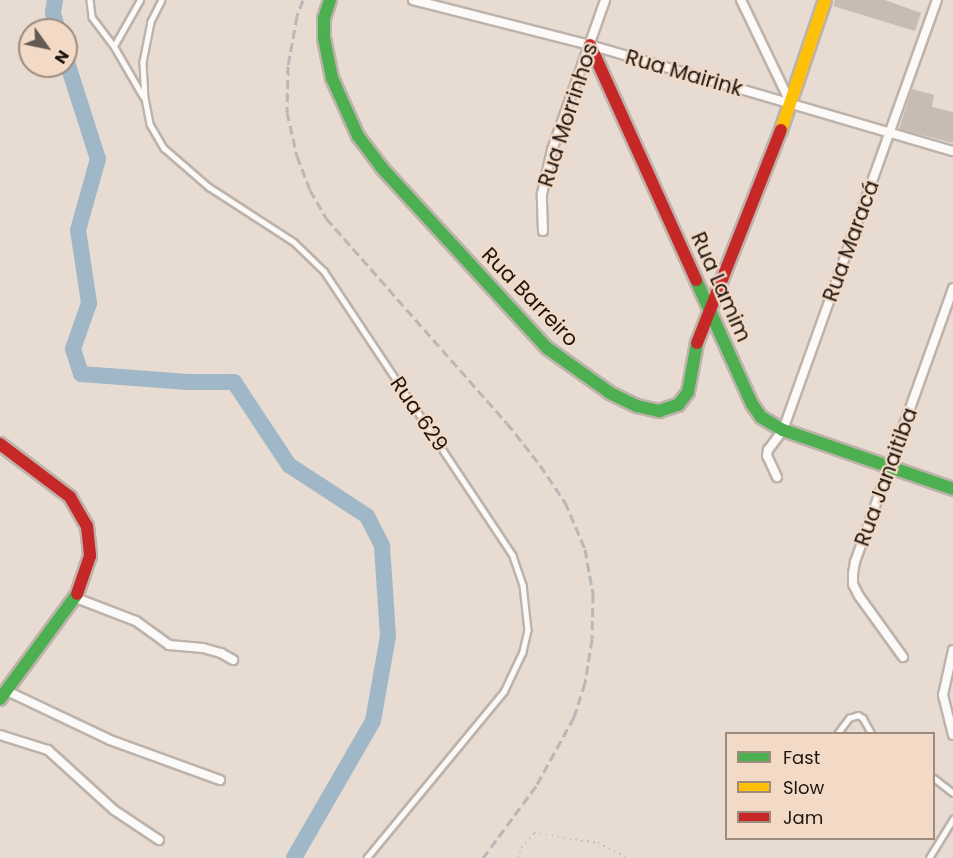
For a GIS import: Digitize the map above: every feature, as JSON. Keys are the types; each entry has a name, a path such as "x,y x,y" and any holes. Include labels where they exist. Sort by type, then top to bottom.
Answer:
{"street":[{"name":"Rua Barreiro","path":"330,0 324,20 326,58 344,110 358,136 382,168 547,348 610,393 637,406 659,411 672,408 688,392 694,351 791,104 825,0"},
{"name":"Rua Mairink","path":"413,0 590,45 953,151"},
{"name":"Rua Morrinhos","path":"543,231 542,194 552,150 605,0"},
{"path":"741,0 791,104"},
{"name":"Rua Maracá","path":"777,477 767,456 768,450 783,430 937,0"},
{"name":"Rua Lamim","path":"590,45 752,404 761,417 783,430 953,489"},
{"name":"Rua Janaitiba","path":"903,657 854,584 855,562 953,288"},
{"path":"0,444 70,497 87,526 90,556 76,598 4,695 110,740 220,780"},
{"path":"76,598 136,621 169,645 203,648 221,653 232,660"},
{"path":"953,650 943,695 953,735"},
{"path":"0,735 48,750 114,810 159,840"}],"lane":[{"path":"90,0 92,17 114,46 145,98"},
{"path":"114,46 140,0"},
{"name":"Rua 629","path":"162,0 151,22 143,62 145,98 150,124 164,148 209,187 294,242 324,271 513,556 523,585 528,630 523,652 504,692 367,858"},
{"path":"838,732 849,718 858,715 863,718 871,732"},
{"path":"935,780 953,793"},
{"path":"929,858 953,819"}],"path":[{"path":"518,858 521,848 534,833 598,843 628,858"}],"building":[{"path":"835,0 885,0 921,13 915,31 833,6"},
{"path":"912,89 934,95 932,107 953,112 953,143 899,129"}],"waterway":[{"path":"54,18 55,0"},
{"path":"72,78 98,159 78,230 89,303 73,349 81,374 188,382 234,382 289,465 367,516 382,546 388,636 373,721 294,858"}],"railway":[{"path":"303,0 297,16 288,66 287,112 297,156 310,190 326,218 507,423 540,465 565,502 585,549 593,594 592,639 585,683 574,717 536,786 483,858"}],"traffic: fast":[{"path":"330,0 324,19 324,38 332,78 358,136 382,168 547,348 610,393 637,406 659,411 678,405 688,392 697,343"},
{"path":"696,280 752,404 761,417 783,430 953,489"},
{"path":"0,699 77,594"}],"traffic: slow":[{"path":"781,130 825,0"}],"traffic: jam":[{"path":"590,45 696,280"},
{"path":"697,343 781,130"},
{"path":"0,444 70,497 87,526 90,556 77,594"}]}
